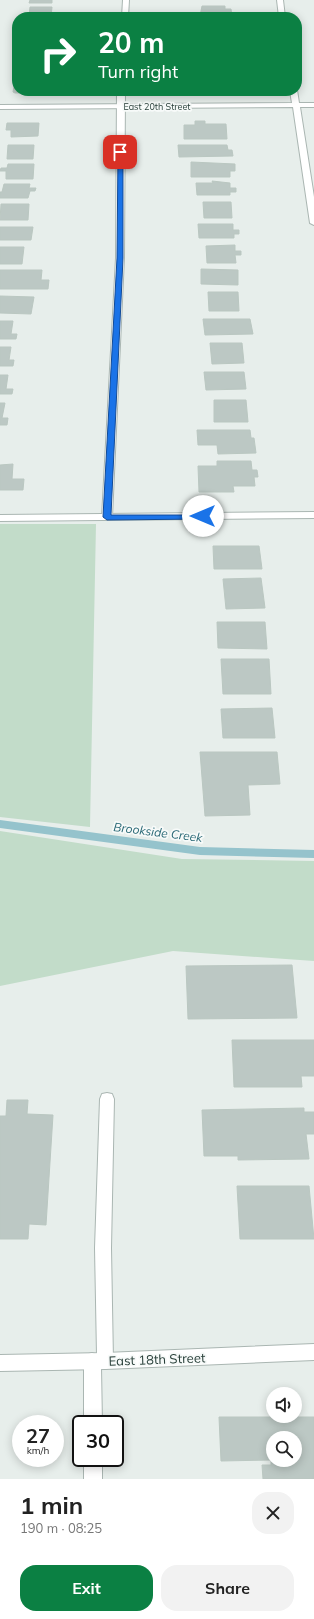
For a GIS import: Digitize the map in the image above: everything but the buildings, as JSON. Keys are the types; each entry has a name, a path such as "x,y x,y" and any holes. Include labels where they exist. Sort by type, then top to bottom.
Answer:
{"street":[{"path":"125,12 126,0"},
{"path":"280,0 281,12"},
{"path":"107,517 120,258 121,96"},
{"path":"295,96 314,223"},
{"name":"East 20th Street","path":"0,107 314,105"},
{"path":"0,518 314,515"},
{"path":"94,1415 99,1361 107,1099"},
{"name":"East 18th Street","path":"0,1363 99,1361 314,1352"},
{"path":"93,1467 93,1479"}],"green space":[{"path":"0,524 96,524 90,827 0,817"},
{"path":"0,831 182,859 314,861 314,961 173,951 0,986"}],"waterway":[{"name":"Brookside Creek","path":"0,824 200,851 314,854"}],"route":[{"path":"120,152 120,258 107,517 203,516"}]}
